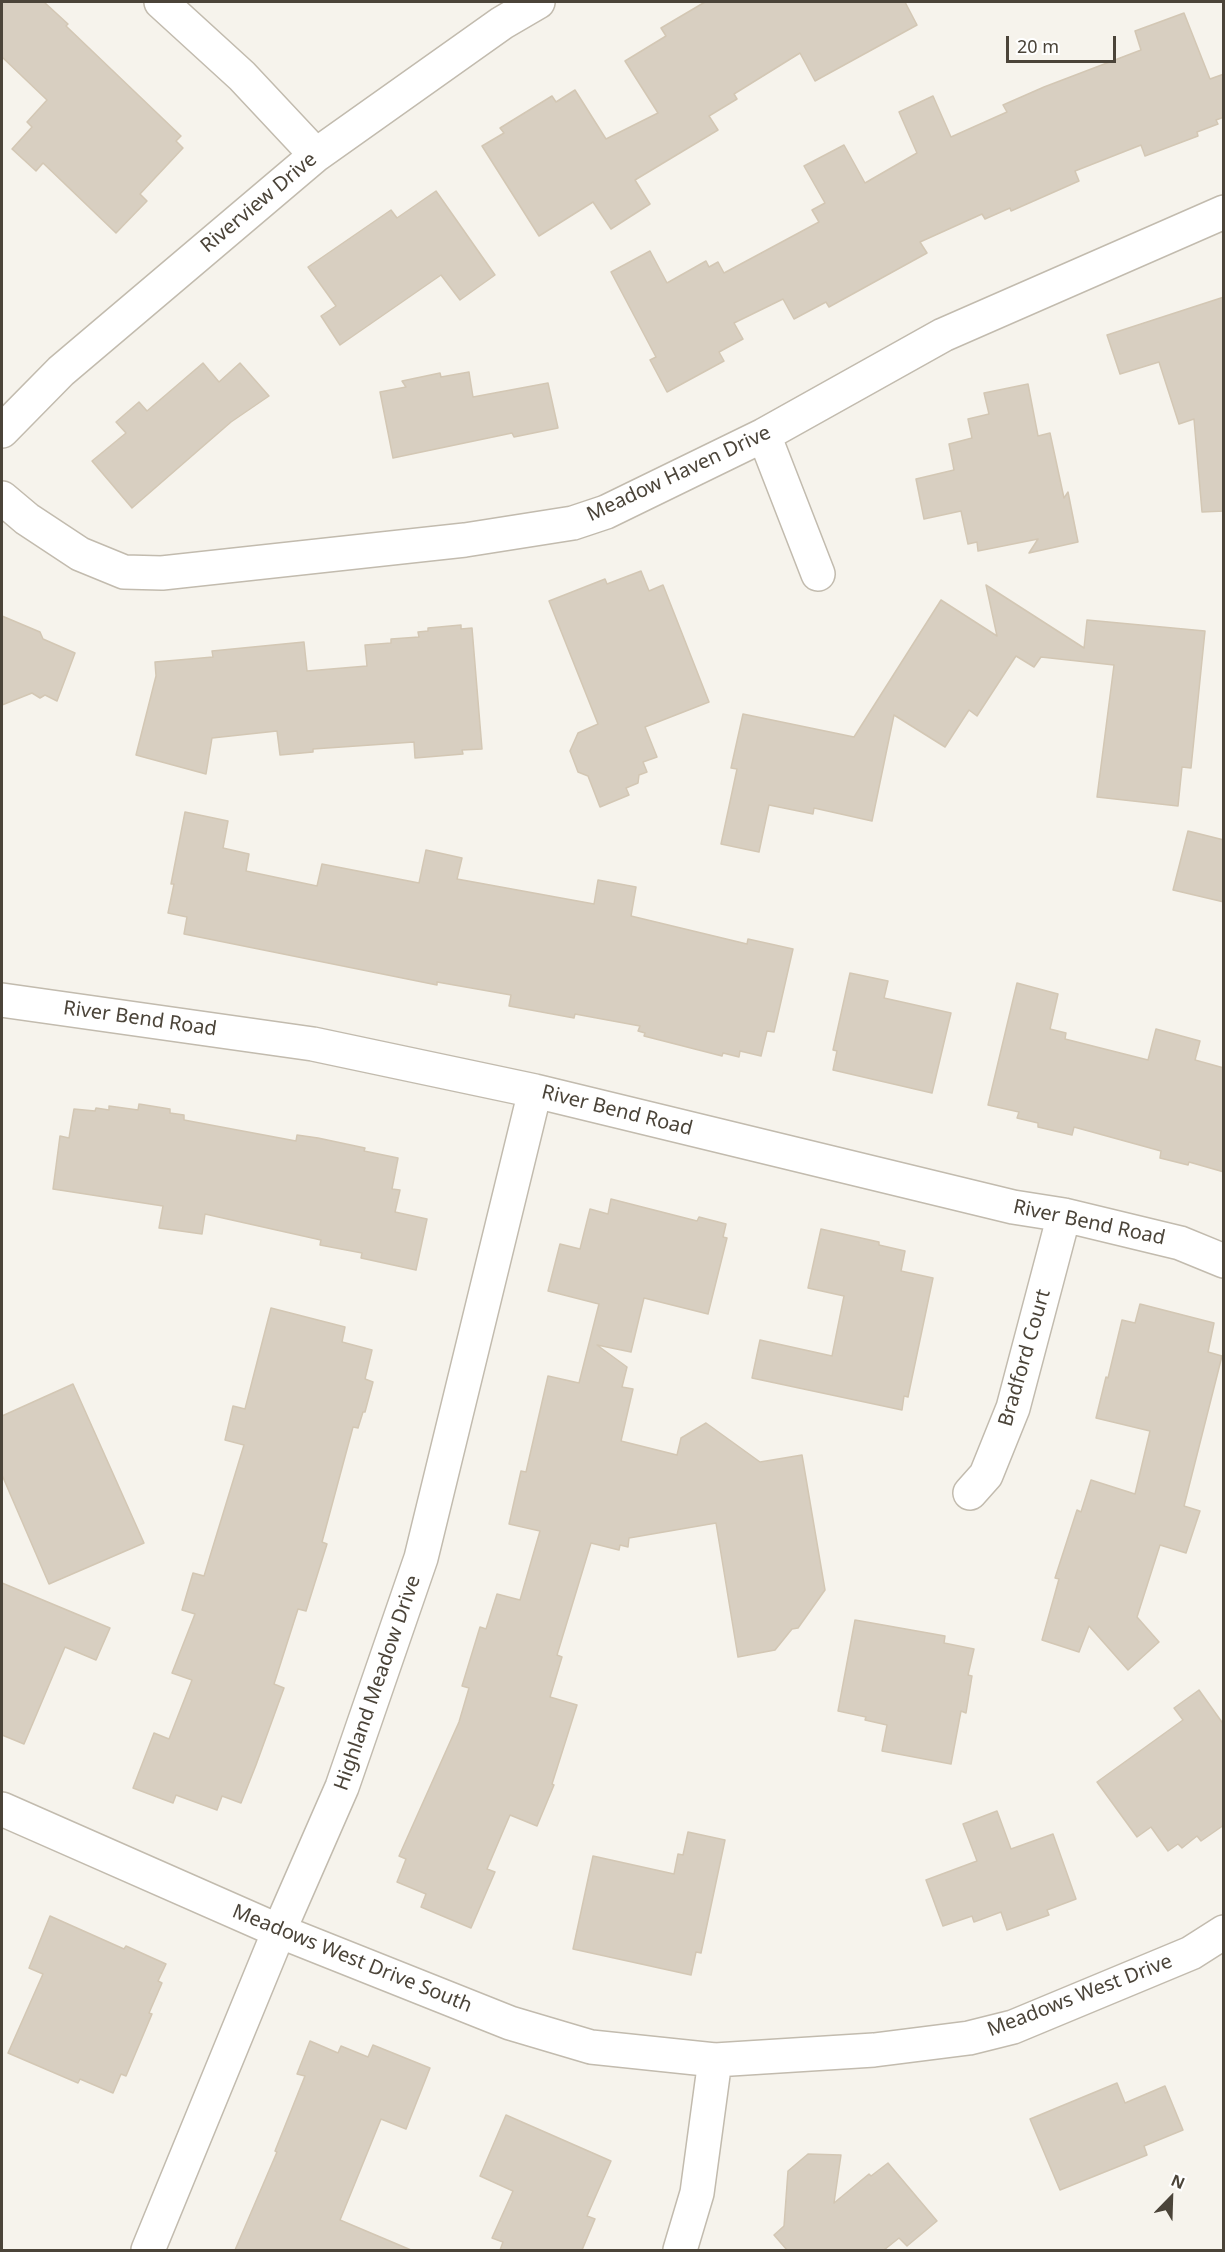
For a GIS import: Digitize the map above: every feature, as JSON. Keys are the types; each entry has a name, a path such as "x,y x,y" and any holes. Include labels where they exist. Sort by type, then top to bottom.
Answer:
{"street":[{"path":"161,2 242,76 316,154"},
{"name":"Riverview Drive","path":"2,431 62,371 316,154 502,23 538,2"},
{"name":"Meadow Haven Drive","path":"2,498 27,519 80,554 124,572 162,573 465,540 573,523 606,512 764,435 943,335 1224,212"},
{"path":"764,435 818,574"},
{"name":"River Bend Road","path":"2,1000 313,1044 535,1091 1013,1207 1064,1215 1180,1243 1224,1260"},
{"name":"Highland Meadow Drive","path":"148,2250 279,1931 342,1787 421,1558 535,1091"},
{"name":"Bradford Court","path":"970,1492 986,1475 1013,1408 1064,1215"},
{"name":"Meadows West Drive South","path":"2,1809 279,1931 510,2023 591,2047 715,2060"},
{"name":"Meadows West Drive","path":"715,2060 874,2050 969,2038 1013,2027 1222,1939"},
{"path":"680,2250 697,2193 715,2060"}],"building":[{"path":"2,2 44,2 181,136 176,141 183,148 140,194 147,201 116,233 43,163 36,171 12,149 32,127 27,122 47,100 2,57"},
{"path":"705,2 905,2 917,25 815,81 800,53 734,94 737,99 709,116 718,130 635,180 650,204 611,229 593,202 539,236 482,146 504,133 500,128 552,96 556,102 575,90 606,139 658,113 625,61 666,36 661,28"},
{"path":"1184,13 1210,79 1224,74 1224,117 1216,120 1218,124 1197,132 1198,136 1145,156 1141,145 1075,171 1079,181 1011,211 1010,208 985,219 982,214 920,242 927,253 829,307 826,302 794,319 783,299 734,323 743,339 719,352 724,361 667,392 650,360 656,357 611,272 650,251 667,283 706,261 709,267 718,262 724,273 819,222 812,210 825,203 804,166 844,145 865,183 917,153 899,112 933,96 951,137 1007,112 1003,105 1141,50 1135,31"},
{"path":"436,191 495,275 460,300 441,275 340,345 321,316 336,306 308,267 391,210 397,218"},
{"path":"1224,297 1224,511 1202,512 1194,419 1179,424 1159,362 1120,374 1107,335"},
{"path":"203,363 219,382 240,363 269,396 231,422 132,508 92,461 126,433 116,422 139,402 147,411"},
{"path":"469,372 473,397 548,383 558,428 514,437 512,433 393,458 380,392 406,387 402,381 440,373 441,377"},
{"path":"1028,384 1038,436 1050,433 1064,498 1068,492 1078,542 1029,553 1038,539 978,551 977,542 968,544 961,511 924,519 916,479 954,470 949,444 972,438 968,419 989,414 984,393"},
{"path":"641,571 649,591 663,585 709,702 645,727 657,757 643,762 647,772 639,775 638,783 626,788 629,795 600,807 588,776 578,772 570,751 578,733 598,724 549,601 605,579 607,584"},
{"path":"986,585 1084,648 1087,620 1205,631 1191,768 1182,767 1178,806 1097,797 1114,665 1041,657 1034,667 1016,656 977,716 969,710 945,747 894,715 872,821 814,808 813,814 769,805 759,852 721,844 737,769 731,768 743,714 854,737 941,600 997,636"},
{"path":"2,616 40,632 43,639 75,653 57,701 45,695 40,698 32,693 2,705"},
{"path":"461,625 461,629 472,628 482,749 462,750 463,754 415,758 414,742 313,749 313,752 280,755 277,731 212,738 206,774 136,755 156,676 155,662 213,657 212,651 304,642 307,671 367,666 365,645 391,643 391,639 419,637 418,632 428,631 428,628"},
{"path":"185,812 228,821 223,848 249,854 246,871 317,886 322,864 419,883 426,850 462,858 457,879 594,904 598,880 636,887 631,916 747,944 748,939 793,949 774,1032 767,1031 761,1056 740,1051 739,1057 723,1053 722,1056 644,1036 645,1033 638,1031 640,1026 575,1014 574,1018 509,1006 511,995 437,982 437,985 184,934 187,917 168,913 174,884 171,884"},
{"path":"1188,831 1224,840 1224,902 1173,890"},
{"path":"850,973 888,981 884,998 951,1013 932,1093 833,1070 837,1051 833,1050"},
{"path":"1017,983 1058,994 1050,1029 1066,1033 1065,1039 1148,1060 1156,1029 1200,1041 1195,1060 1224,1068 1224,1172 1189,1162 1188,1165 1160,1158 1161,1151 1074,1127 1072,1135 1038,1127 1038,1123 1017,1118 1019,1112 988,1105"},
{"path":"139,1104 170,1109 170,1113 184,1115 184,1120 296,1141 297,1135 318,1138 398,1158 392,1189 400,1190 395,1212 427,1219 416,1270 361,1258 362,1253 320,1245 321,1240 205,1214 202,1234 159,1228 163,1206 53,1189 60,1136 69,1138 74,1109 109,1110 109,1106 138,1110"},
{"path":"611,1199 697,1221 699,1217 726,1224 723,1237 727,1238 708,1314 644,1298 631,1352 597,1345 627,1367 622,1387 633,1389 621,1441 677,1455 681,1438 706,1423 760,1462 802,1455 825,1590 798,1628 792,1629 775,1650 738,1657 716,1523 629,1538 628,1547 620,1545 619,1550 591,1543 557,1655 562,1657 550,1697 577,1705 552,1784 554,1785 537,1826 510,1815 487,1869 495,1872 471,1928 421,1907 426,1894 397,1882 406,1859 399,1856 459,1722 469,1688 462,1686 480,1627 486,1629 497,1594 520,1600 540,1531 509,1524 521,1471 526,1472 548,1376 579,1383 599,1304 548,1291 560,1244 580,1249 590,1209 608,1214"},
{"path":"821,1229 879,1242 879,1245 905,1251 901,1271 933,1278 908,1397 904,1396 902,1410 752,1378 760,1340 832,1356 844,1296 808,1288"},
{"path":"1140,1304 1214,1323 1208,1352 1222,1356 1184,1506 1200,1511 1186,1553 1160,1545 1137,1617 1159,1642 1128,1670 1089,1626 1079,1652 1042,1640 1059,1579 1055,1578 1077,1510 1081,1512 1091,1480 1135,1494 1150,1431 1096,1418 1122,1320 1135,1323"},
{"path":"271,1308 345,1327 342,1342 372,1350 365,1379 373,1382 358,1428 353,1427 322,1542 327,1544 306,1611 298,1609 274,1684 284,1688 256,1765 241,1803 222,1796 217,1810 176,1795 173,1803 133,1788 154,1733 169,1739 192,1680 172,1673 195,1614 182,1610 193,1573 204,1576 244,1445 225,1440 233,1406 245,1409"},
{"path":"73,1384 144,1543 49,1584 2,1475 2,1416"},
{"path":"2,1583 110,1628 96,1660 65,1647 24,1744 2,1735"},
{"path":"855,1620 945,1636 944,1643 974,1649 968,1675 972,1676 966,1713 961,1711 951,1764 882,1751 887,1725 865,1720 866,1717 838,1711"},
{"path":"1199,1690 1224,1725 1224,1825 1201,1841 1197,1836 1182,1848 1178,1844 1168,1851 1151,1827 1137,1837 1097,1782 1183,1720 1174,1708"},
{"path":"997,1811 1011,1849 1053,1834 1076,1899 1047,1910 1049,1915 1007,1930 1001,1912 974,1922 972,1916 943,1926 926,1880 977,1861 963,1824"},
{"path":"688,1832 725,1840 701,1953 696,1952 691,1975 573,1949 593,1856 674,1874 678,1854 683,1855"},
{"path":"50,1916 124,1949 126,1946 166,1964 158,1981 162,1983 149,2013 152,2014 126,2076 121,2074 113,2093 80,2079 78,2083 8,2053 43,1974 29,1968"},
{"path":"310,2041 338,2053 341,2046 368,2057 373,2045 430,2068 406,2129 381,2119 340,2220 411,2250 235,2250 277,2152 275,2151 305,2076 297,2074"},
{"path":"1117,2083 1125,2103 1165,2086 1183,2130 1144,2146 1147,2155 1060,2190 1030,2119"},
{"path":"506,2115 611,2161 587,2216 595,2219 582,2250 500,2250 503,2242 492,2238 513,2191 480,2176"},
{"path":"808,2154 841,2155 834,2203 869,2174 871,2176 888,2163 937,2221 907,2246 899,2238 884,2250 787,2250 774,2235 784,2226 788,2171"}]}
